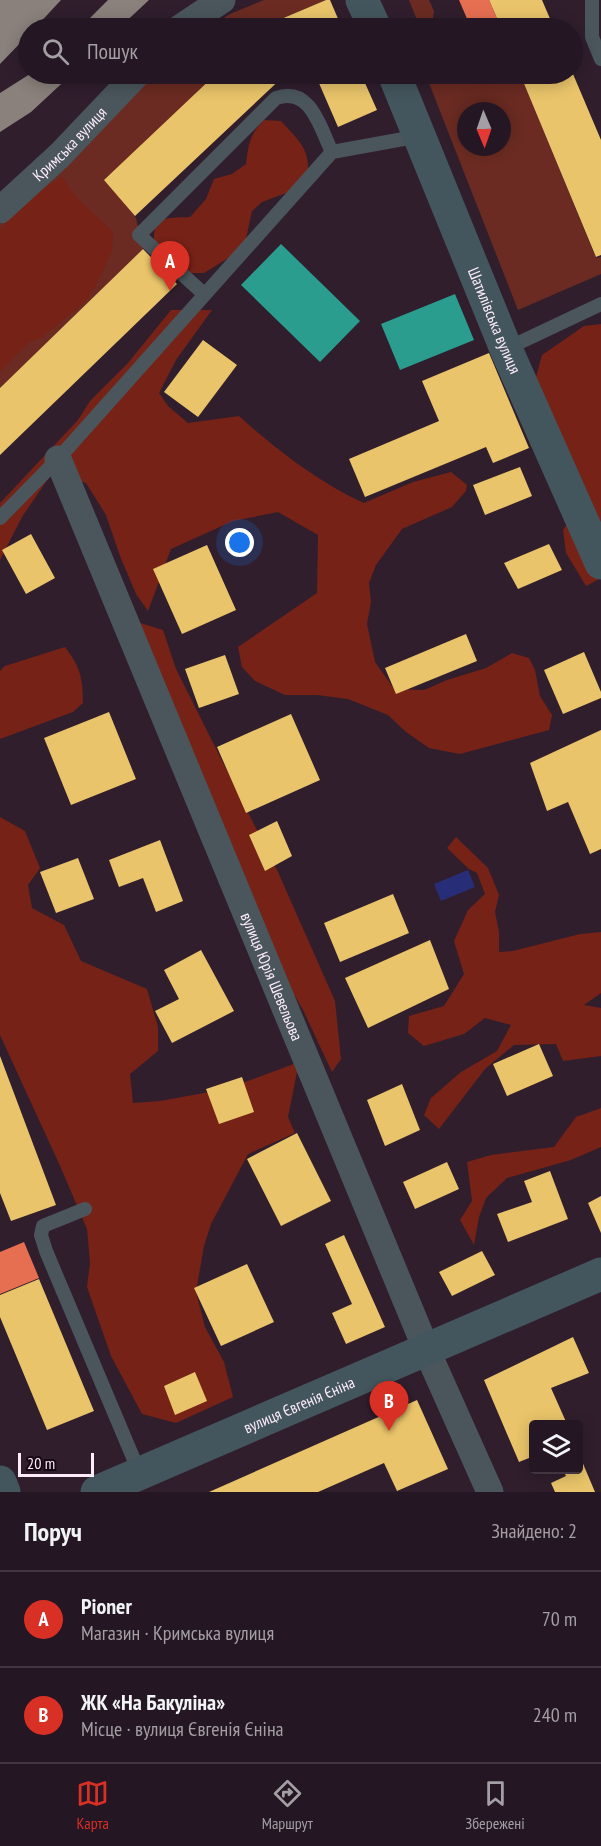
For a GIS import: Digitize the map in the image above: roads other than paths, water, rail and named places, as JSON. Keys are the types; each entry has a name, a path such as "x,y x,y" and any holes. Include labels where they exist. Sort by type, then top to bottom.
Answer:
{"street":[{"path":"195,18 222,0"},
{"path":"362,0 370,18"},
{"name":"Кримська вулиця","path":"0,210 60,155 127,84"},
{"name":"Шатилівська вулиця","path":"398,84 506,349 601,563"},
{"name":"вулиця Юрія Шевельова","path":"58,459 483,1490"},
{"name":"вулиця Євгенія Єніна","path":"97,1492 601,1274"},
{"path":"0,1482 4,1492"}],"lane":[{"path":"592,0 592,37 601,59"},
{"path":"204,294 139,235 276,98 293,95 308,103 332,152"},
{"path":"0,518 58,459 332,152 420,136"},
{"path":"506,349 601,304"},
{"path":"85,1209 43,1226 41,1235 45,1251 140,1474"}],"place":[{"name":"Pioner","path":"170,291"},
{"name":"ЖК «На Бакуліна»","path":"389,1431"}]}
